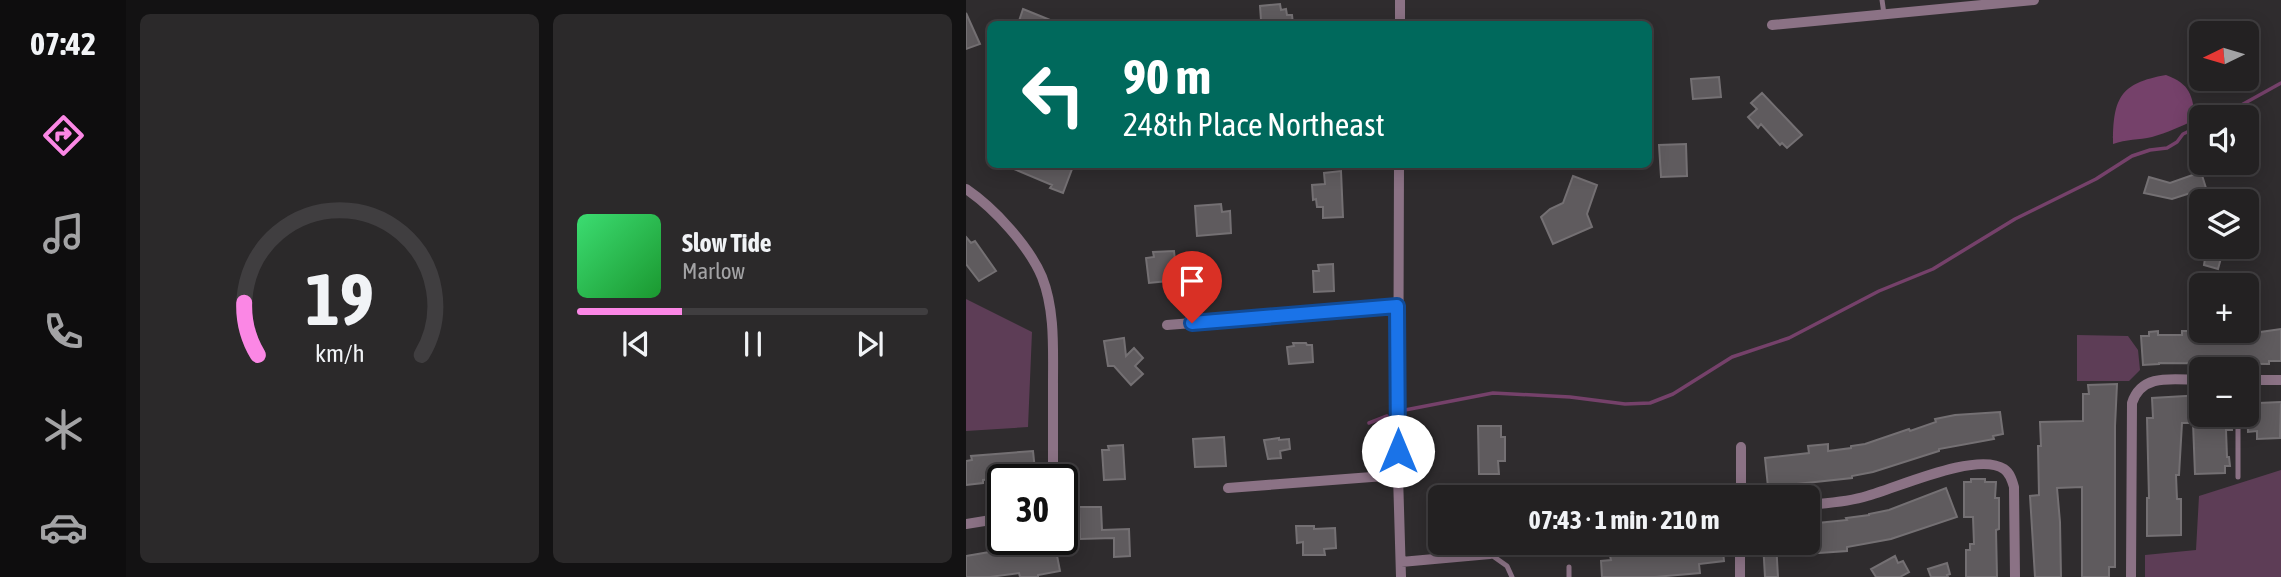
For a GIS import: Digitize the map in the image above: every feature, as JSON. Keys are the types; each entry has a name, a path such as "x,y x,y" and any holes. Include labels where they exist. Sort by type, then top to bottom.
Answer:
{"street":[{"path":"1400,0 1400,21"},
{"path":"1772,25 2034,0"},
{"path":"1399,168 1397,306 1401,577"},
{"path":"966,189 991,210 1019,240 1042,277 1051,312 1053,339 1053,464"},
{"path":"1167,325 1397,306"},
{"path":"2131,577 2132,403 2141,387 2161,380 2189,380"},
{"path":"2259,380 2281,380"},
{"path":"1741,447 1741,485"},
{"path":"1820,504 1867,496 1958,466 1984,464 2003,467 2014,487 2015,577"},
{"path":"1227,488 1398,475"},
{"path":"966,524 987,521"},
{"path":"1401,562 1476,555"},
{"path":"1740,555 1740,577"}],"lane":[{"path":"1882,0 1884,14"},
{"path":"2238,427 2238,477"},
{"path":"1491,555 1507,566 1512,577"},
{"path":"1569,567 1569,577"}],"shaded area":[{"path":"2166,75 2185,87 2193,105 2189,105 2189,123 2158,135 2113,144 2115,115 2122,95 2129,88 2151,78"},
{"path":"966,299 1032,332 1028,427 966,431"},
{"path":"2077,335 2128,336 2138,350 2140,370 2129,381 2077,381"},
{"path":"2281,470 2281,577 2145,577 2145,555 2196,550 2199,496"}],"building":[{"path":"1280,4 1281,10 1286,9 1287,15 1292,15 1293,21 1261,20 1260,6"},
{"path":"1023,9 1053,21 1019,21"},
{"path":"966,13 980,44 966,49"},
{"path":"1719,77 1721,97 1693,99 1691,79"},
{"path":"1762,93 1802,135 1787,148 1782,143 1780,145 1761,124 1758,128 1748,117 1757,109 1751,103"},
{"path":"1686,144 1687,176 1661,177 1659,145"},
{"path":"1012,168 1072,169 1063,193 1050,188 1052,185"},
{"path":"1341,171 1343,217 1323,218 1323,207 1317,207 1316,199 1313,200 1312,185 1325,184 1324,173"},
{"path":"2193,175 2202,175 2206,188 2189,189 2189,194 2172,199 2144,193 2149,177 2170,183"},
{"path":"1573,176 1597,185 1587,214 1592,227 1553,244 1541,217 1563,203"},
{"path":"1221,204 1222,212 1230,211 1231,233 1197,236 1195,206"},
{"path":"966,237 971,243 975,241 996,271 979,281 966,264"},
{"path":"1174,251 1176,268 1167,269 1168,281 1149,283 1146,258 1154,257 1153,252"},
{"path":"2205,259 2221,259 2218,269 2204,265"},
{"path":"1333,264 1334,291 1314,292 1313,271 1319,271 1318,265"},
{"path":"2281,329 2281,361 2259,364 2259,357 2189,357 2189,363 2143,365 2141,336 2149,336 2149,332 2158,331 2158,335 2182,335 2182,331 2189,331 2189,343 2259,343 2259,332"},
{"path":"1124,338 1126,356 1134,348 1143,358 1135,366 1143,374 1131,385 1114,366 1108,366 1104,341"},
{"path":"1293,343 1312,345 1313,362 1289,364 1287,347 1294,346"},
{"path":"2117,384 2115,567 2109,567 2109,577 2082,577 2082,487 2057,488 2061,577 2035,577 2030,496 2039,495 2040,422 2083,421 2083,394 2089,394 2088,385"},
{"path":"2189,396 2189,423 2182,423 2179,475 2176,475 2177,499 2181,499 2181,535 2147,536 2147,418 2153,418 2152,398"},
{"path":"2281,402 2280,438 2257,439 2257,431 2248,432 2248,427 2259,427 2259,403"},
{"path":"2000,412 2003,434 1993,436 1994,439 1939,449 1852,478 1768,485 1765,458 1809,453 1808,446 1828,444 1828,451 1851,448 1909,429 1910,431 1936,422 1935,419"},
{"path":"1478,426 1501,426 1501,437 1505,437 1505,461 1498,461 1499,474 1479,474"},
{"path":"2193,427 2232,427 2232,430 2226,430 2230,466 2225,466 2225,473 2195,474"},
{"path":"1224,437 1226,466 1195,467 1193,439"},
{"path":"1289,439 1290,449 1280,451 1281,458 1268,459 1264,440"},
{"path":"1123,445 1125,479 1104,480 1102,450 1109,450 1108,446"},
{"path":"1033,451 1034,464 987,464 987,480 983,480 983,483 966,485 966,461 972,460 971,456"},
{"path":"1971,479 1996,482 1995,498 1999,498 1999,529 1996,530 1997,577 1966,577 1966,550 1970,550 1970,544 1974,544 1973,517 1964,517 1964,482 1971,482"},
{"path":"1946,488 1957,517 1891,539 1847,547 1847,551 1820,553 1820,523 1847,520 1846,518 1889,510"},
{"path":"1079,507 1101,507 1102,530 1129,529 1130,556 1114,557 1114,538 1080,539"},
{"path":"1296,526 1335,528 1336,548 1324,549 1325,555 1303,555 1303,542 1297,543"},
{"path":"987,552 987,555 1057,555 1060,571 1038,577 1020,577 1019,573 966,577 966,556"},
{"path":"1723,555 1724,561 1699,564 1700,573 1655,577 1602,577 1601,561 1611,560 1610,556"},
{"path":"1764,555 1777,555 1778,577 1765,577"},
{"path":"1895,556 1898,563 1903,561 1909,572 1900,577 1876,577 1871,569"},
{"path":"1947,563 1950,574 1948,577 1931,577 1928,569"}],"waterway":[{"path":"2241,105 2281,83"},
{"path":"1405,410 1493,393 1570,397 1625,404 1650,403 1673,394 1732,357 1789,338 1879,291 1933,269 2015,219 2096,179 2132,156 2167,148 2189,131"},
{"path":"1369,423 1387,416"}],"route":[{"path":"1192,323 1397,306 1398,451"}]}
